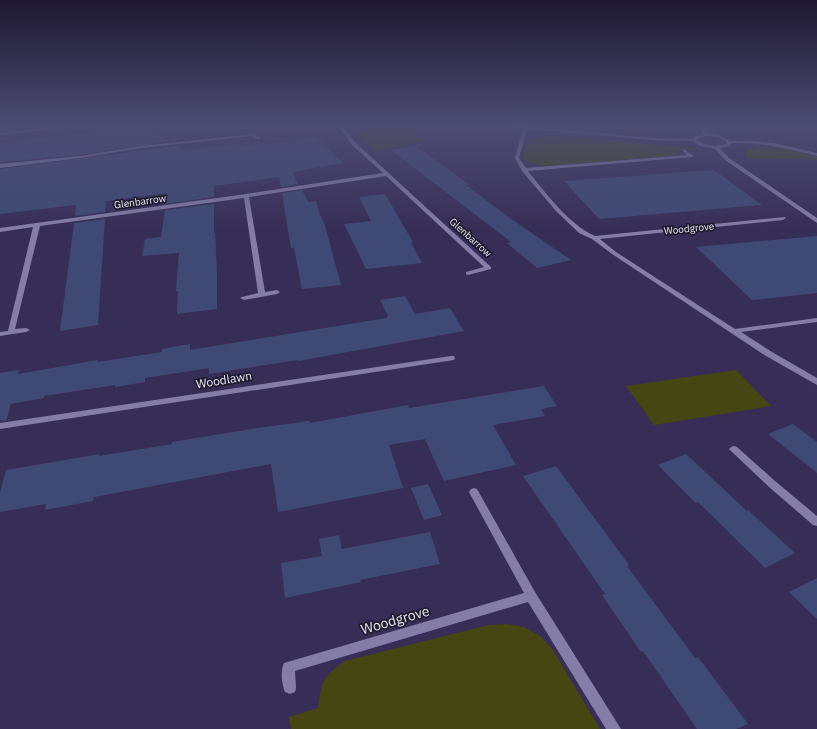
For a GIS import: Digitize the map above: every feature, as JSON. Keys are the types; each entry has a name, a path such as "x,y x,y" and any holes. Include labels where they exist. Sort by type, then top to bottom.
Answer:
{"street":[{"path":"0,166 53,160"},
{"name":"Glenbarrow","path":"372,160 490,268 468,273"},
{"path":"518,160 524,170 558,210 581,232 594,238 614,254 769,354 817,382"},
{"path":"524,170 644,160"},
{"path":"728,160 817,221"},
{"name":"Glenbarrow","path":"0,230 246,196 387,174"},
{"path":"246,196 262,295"},
{"name":"Woodgrove","path":"594,238 783,218"},
{"path":"11,332 37,225"},
{"path":"244,298 277,292"},
{"path":"734,331 817,320"},
{"path":"0,334 26,330"},
{"name":"Woodlawn","path":"0,426 451,358"},
{"path":"734,449 817,522"},
{"path":"474,492 531,596 614,729"},
{"name":"Woodgrove","path":"290,688 288,667 531,596"}],"shaded area":[{"path":"524,160 619,160 542,166"},
{"path":"736,370 771,406 654,425 626,386"},
{"path":"506,624 524,627 540,636 553,650 600,729 291,729 289,717 318,708 324,680 332,671 345,661 489,625"}],"building":[{"path":"0,160 23,160 0,162"},
{"path":"69,160 340,160 343,163 292,172 298,184 281,187 279,177 214,186 214,197 165,204 167,193 106,201 105,212 75,216 76,205 0,214 0,169"},
{"path":"404,160 435,160 470,185 466,185 507,216 571,260 537,268 507,243 511,242"},
{"path":"714,170 762,205 599,219 564,181"},
{"path":"302,190 308,202 316,201 320,216 325,226 341,285 302,289 294,248 291,248 282,193"},
{"path":"385,194 413,242 411,243 422,263 366,269 344,224 371,221 359,197"},
{"path":"214,204 217,309 177,314 178,291 176,291 179,253 142,256 145,239 161,237 165,210"},
{"path":"105,219 98,325 60,331 74,223"},
{"path":"817,236 817,293 752,300 696,247"},
{"path":"405,296 415,314 450,308 464,331 298,361 209,374 209,368 145,378 145,382 44,396 44,398 11,404 6,421 0,420 0,373 19,370 18,374 98,360 98,362 162,352 162,349 190,344 190,350 387,318 388,316 380,300"},
{"path":"544,386 557,406 541,409 545,416 493,425 516,465 444,481 425,439 389,445 403,488 278,512 271,464 94,497 93,501 45,510 46,504 0,512 0,493 6,470 100,454 99,456 172,444 172,442 257,428 309,421 310,423 408,405 409,408"},
{"path":"793,424 817,442 817,473 768,434"},
{"path":"686,454 795,553 765,568 658,465"},
{"path":"556,466 695,658 698,657 748,724 736,729 697,729 643,651 641,652 602,595 605,594 523,476"},
{"path":"428,484 442,515 424,520 411,488"},
{"path":"430,532 440,564 360,580 361,582 285,598 281,563 322,556 319,539 339,535 342,549"},
{"path":"817,578 817,619 789,592"}]}
